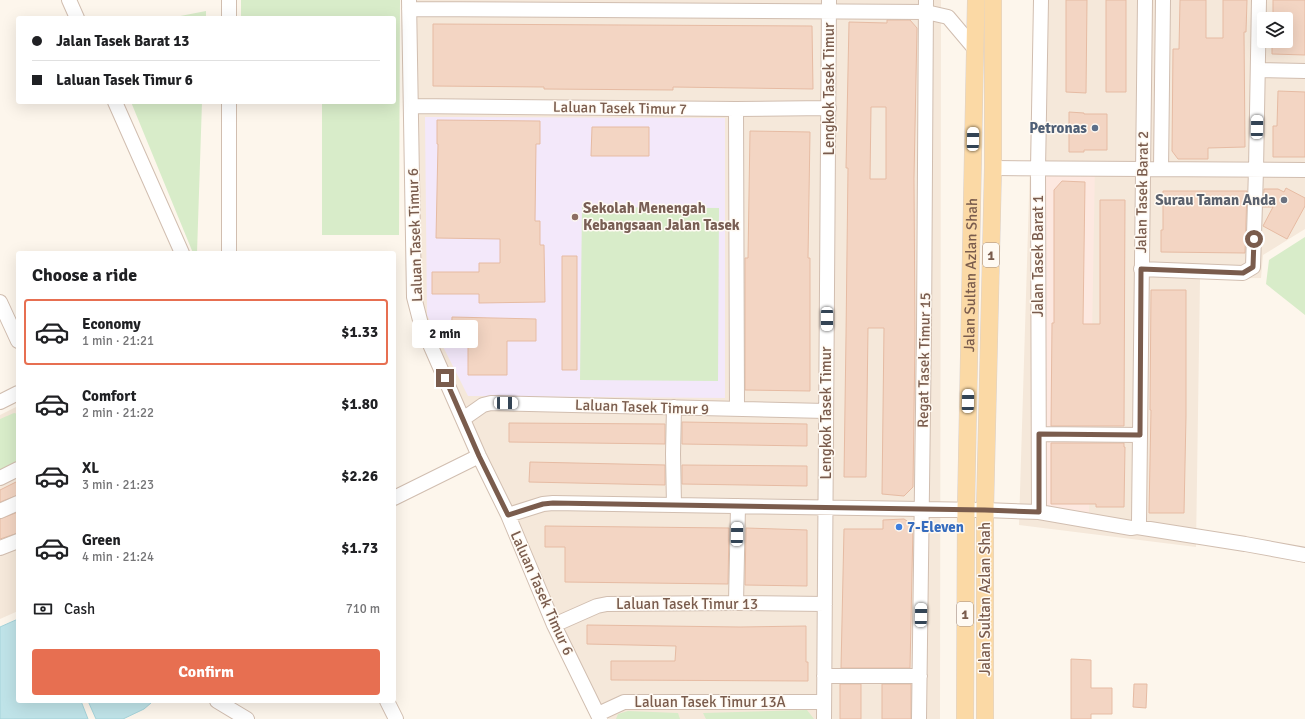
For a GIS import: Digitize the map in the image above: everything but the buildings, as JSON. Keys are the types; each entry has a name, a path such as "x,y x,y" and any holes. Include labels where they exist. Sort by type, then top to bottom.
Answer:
{"main road":[{"name":"Jalan Sultan Azlan Shah","path":"965,719 966,509 976,0"},
{"name":"Jalan Sultan Azlan Shah","path":"985,719 985,510 993,168 993,0"}],"street":[{"path":"69,0 77,16"},
{"path":"229,0 229,16"},
{"name":"Jalan Tasek Barat 1","path":"1039,512 1038,169 1042,0"},
{"name":"Jalan Tasek Barat 2","path":"1137,527 1139,522 1145,0"},
{"path":"1161,169 1163,0"},
{"path":"1141,269 1243,273 1253,267 1259,0"},
{"path":"409,5 829,5"},
{"name":"Laluan Tasek Timur 6","path":"409,5 414,297 421,324 479,456 508,515 554,625 599,717"},
{"name":"Lengkok Tasek Timur","path":"824,719 829,5 881,12 926,6 948,17 974,48"},
{"name":"Regat Tasek Timur 15","path":"919,719 926,6"},
{"path":"1258,70 1305,71"},
{"path":"116,104 181,251"},
{"path":"229,104 229,251"},
{"name":"Laluan Tasek Timur 7","path":"411,106 736,109 829,108"},
{"path":"736,109 737,410"},
{"path":"993,168 1305,170"},
{"path":"0,302 16,337"},
{"path":"0,402 16,394"},
{"name":"Laluan Tasek Timur 9","path":"463,419 483,404 491,403 826,411"},
{"path":"674,407 674,505"},
{"path":"1039,434 1140,435"},
{"path":"396,497 479,456"},
{"path":"0,478 16,470"},
{"path":"508,515 543,504 553,503 966,509 1039,512 1131,528 1137,527 1245,544 1305,555"},
{"path":"0,511 16,504"},
{"path":"736,603 738,506"},
{"path":"0,548 16,541"},
{"name":"Laluan Tasek Timur 13","path":"554,625 597,606 607,604 825,604"},
{"path":"824,676 920,676"},
{"name":"Laluan Tasek Timur 13A","path":"599,717 624,702 824,702"},
{"path":"220,703 238,717"},
{"path":"388,703 396,719"}],"shaded area":[{"path":"408,0 941,0 940,719 599,719 413,321"},
{"path":"1035,0 1305,0 1305,229 1263,255 1261,278 1200,279 1196,547 1019,525"},
{"name":"Sekolah Menengah Kebangsaan Jalan Tasek","path":"425,117 725,118 725,398 468,396 427,315"},
{"path":"1035,163 1095,165 1089,516 1034,508"},
{"path":"16,407 16,612 0,619 0,415"}],"green space":[{"path":"241,0 400,0 399,235 322,235 322,104 396,104 396,16 241,16"},
{"path":"206,11 206,16 180,16"},
{"path":"132,104 202,104 197,251 192,251"},
{"path":"582,207 719,208 718,381 580,380"},
{"path":"1305,237 1305,315 1266,284 1269,260"},
{"path":"16,414 16,465 0,473 0,419"},
{"path":"807,710 814,719 706,719 703,713"},
{"path":"628,711 678,713 680,719 616,719 618,714"}],"water":[{"path":"16,620 16,703 82,703 88,719 0,719 0,627"},
{"path":"89,703 151,703 144,709 123,719 96,719"}],"place":[{"name":"Petronas","path":"1095,128"},
{"name":"Surau Taman Anda","path":"1284,200"},
{"name":"Sekolah Menengah Kebangsaan Jalan Tasek","path":"575,217"},
{"name":"7-Eleven","path":"899,527"}],"route":[{"path":"445,378 479,456 508,515 543,504 553,503 1039,512 1039,434 1140,435 1141,269 1247,272 1253,267 1254,239"}]}
